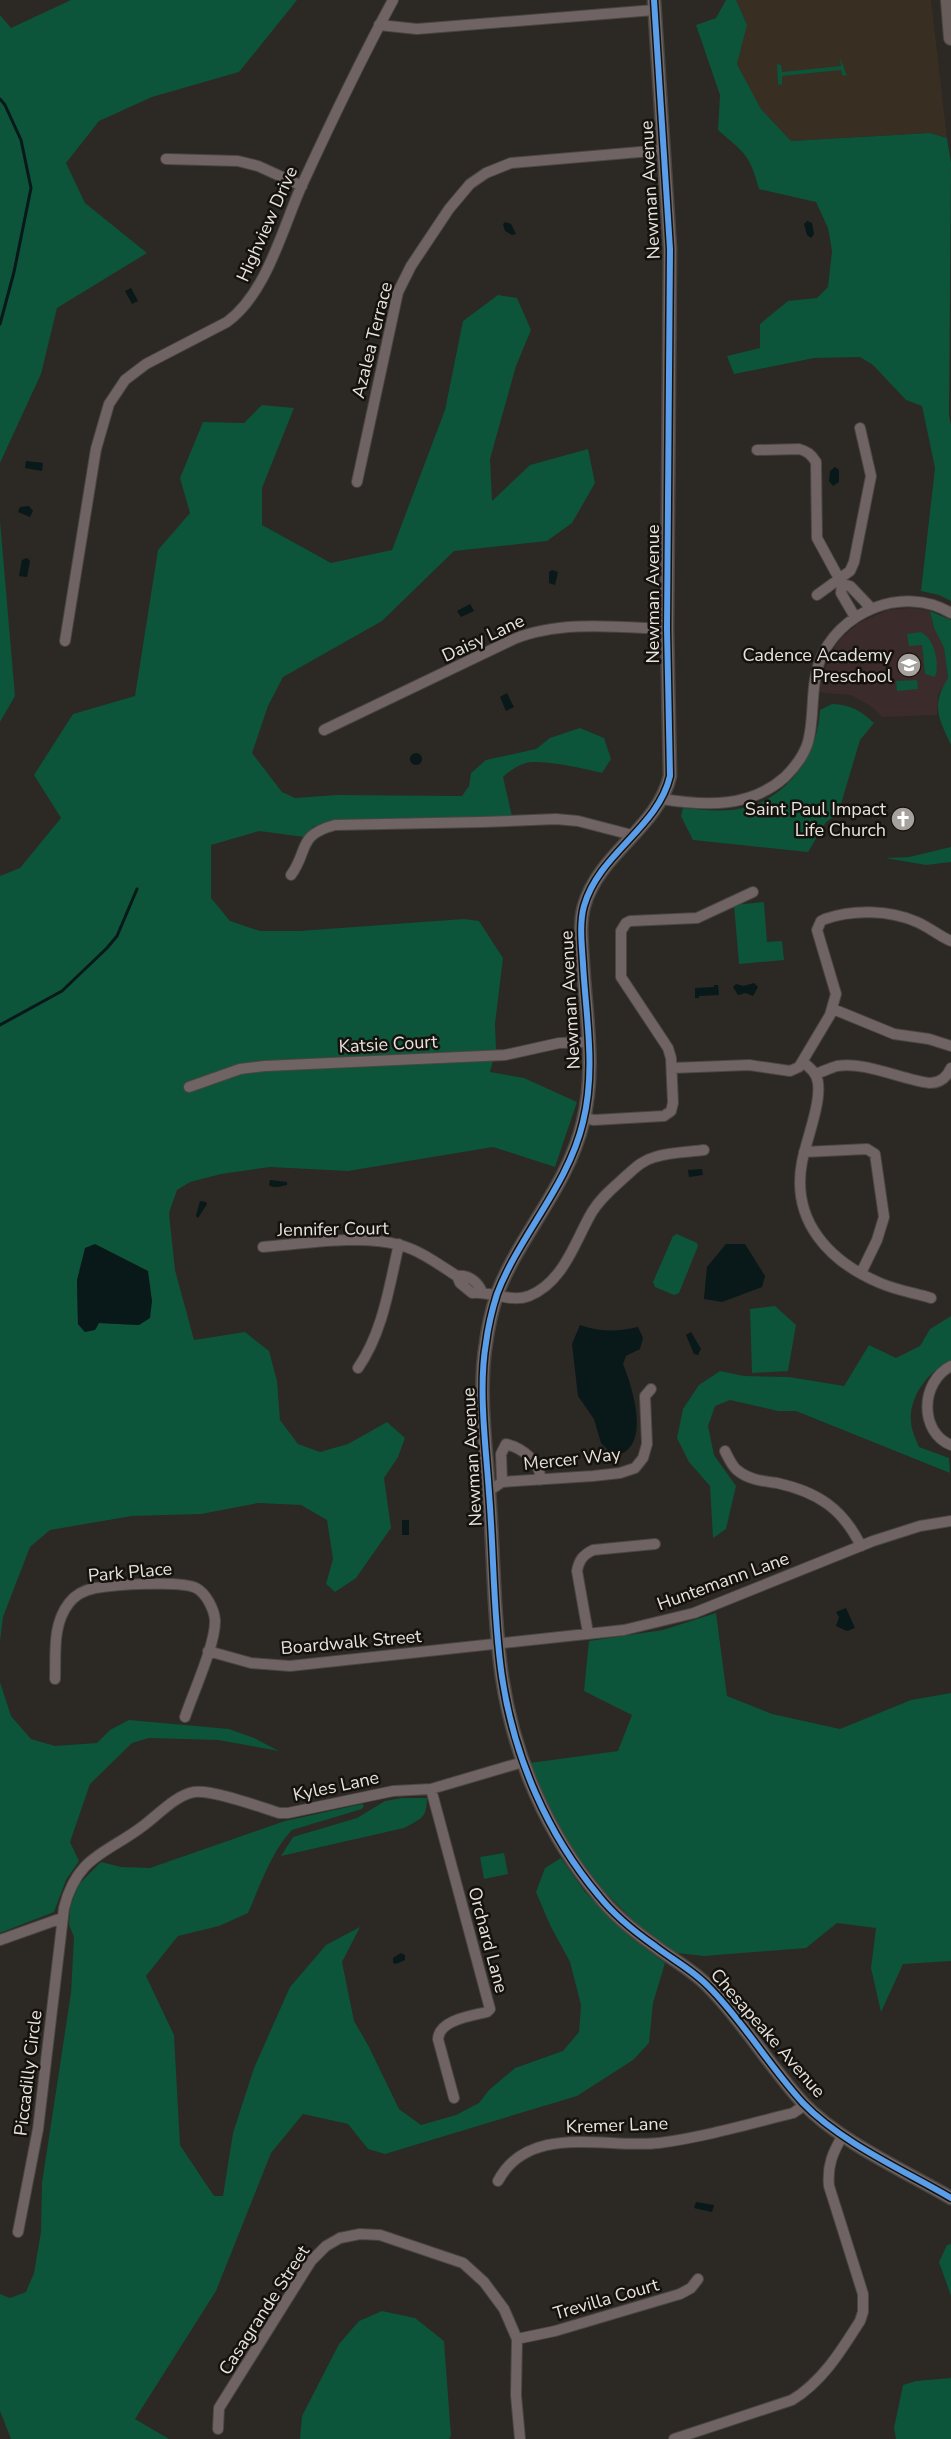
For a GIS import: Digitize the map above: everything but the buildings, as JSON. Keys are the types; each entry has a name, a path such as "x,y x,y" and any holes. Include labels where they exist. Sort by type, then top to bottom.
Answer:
{"main road":[{"path":"948,0 951,38"}],"street":[{"name":"Highview Drive","path":"65,641 96,448 109,404 125,380 146,364 214,330 236,316 259,284 302,186 393,0"},
{"path":"380,25 417,29 654,5"},
{"name":"Newman Avenue","path":"523,1762 508,1713 498,1642 483,1372 485,1347 497,1296 565,1171 578,1142 584,1118 590,1070 590,1042 582,912 588,892 595,879 662,799 668,788 671,766 667,630 670,248 654,5"},
{"name":"Azalea Terrace","path":"357,482 399,290 411,266 438,225 470,184 486,173 511,163 663,150"},
{"path":"166,159 238,161 258,166 302,186"},
{"path":"817,595 840,582 850,571 854,562 871,476 860,428"},
{"path":"757,450 805,450 816,462 817,538 840,582 841,593 855,617"},
{"path":"840,582 850,586 871,608"},
{"path":"662,799 690,803 744,800 775,786 792,770 803,755 808,742 812,720 814,686 819,662 835,637 855,617 871,608 884,604 920,602 951,613"},
{"name":"Daisy Lane","path":"324,730 514,639 536,631 577,628 667,630"},
{"path":"291,875 296,867 303,846 310,836 321,828 335,825 556,819 578,821 632,835"},
{"path":"584,1118 594,1120 664,1116 670,1111 673,1103 672,1068 668,1048 622,977 621,931 626,923 697,918 753,892"},
{"path":"672,1068 741,1065 790,1071 796,1070 803,1062 833,1009 836,994 817,930 818,925 825,919 864,913 900,916 918,922 951,941"},
{"path":"833,1009 894,1034 930,1039 951,1046"},
{"name":"Katsie Court","path":"189,1087 240,1069 265,1066 505,1055 559,1042 590,1042"},
{"path":"803,1062 815,1074 818,1084 816,1102 804,1152 799,1192 814,1232 833,1254 861,1273 893,1288 932,1298"},
{"path":"815,1074 838,1066 851,1066 930,1083 945,1077 951,1068"},
{"path":"804,1152 867,1149 875,1154 884,1217 877,1240 861,1273"},
{"name":"Jennifer Court","path":"262,1247 346,1241 380,1241 399,1244 426,1255 457,1276 462,1275 476,1281 482,1292 497,1296 528,1296 553,1279 567,1262 592,1211 603,1197 640,1164 655,1156 704,1150"},
{"path":"358,1368 370,1350 377,1332 399,1244"},
{"path":"951,1366 941,1374 932,1388 927,1416 934,1433 942,1441 951,1445"},
{"name":"Mercer Way","path":"489,1491 502,1482 620,1473 635,1468 645,1452 645,1396 651,1389"},
{"path":"502,1482 502,1454 506,1444 518,1450 536,1464 541,1473 540,1480"},
{"path":"724,1451 736,1470 748,1477 801,1489 822,1499 844,1517 861,1546"},
{"name":"Huntemann Lane","path":"498,1642 624,1630 694,1613 861,1546 920,1526 951,1521"},
{"path":"588,1634 577,1571 579,1562 584,1554 593,1550 655,1544"},
{"name":"Park Place","path":"55,1679 56,1636 63,1612 75,1597 94,1588 176,1583 197,1588 202,1592 214,1613 214,1628 185,1717"},
{"name":"Boardwalk Street","path":"208,1651 250,1663 290,1666 498,1642"},
{"name":"Kyles Lane","path":"62,1918 67,1896 73,1882 92,1859 142,1827 184,1796 193,1792 208,1792 279,1813 288,1813 393,1790 430,1789 523,1762"},
{"name":"Chesapeake Avenue","path":"523,1762 542,1808 556,1835 607,1907 654,1946 678,1962 710,1988 805,2105 843,2135 951,2198"},
{"name":"Orchard Lane","path":"430,1789 490,2008 487,2012 442,2028 439,2033 438,2039 454,2098"},
{"path":"0,1940 62,1918"},
{"name":"Piccadilly Circle","path":"18,2232 22,2203 38,2129 62,1918"},
{"name":"Kremer Lane","path":"498,2181 512,2162 545,2145 579,2142 659,2143 793,2113 805,2105"},
{"path":"674,2439 792,2400 807,2391 819,2379 860,2321 863,2294 829,2186 827,2170 833,2153 843,2135"},
{"name":"Casagrande Street","path":"218,2429 219,2408 311,2261 326,2246 340,2238 360,2234 380,2235 463,2263 484,2282 504,2309 517,2339 516,2395 520,2439"},
{"name":"Trevilla Court","path":"517,2339 555,2331 680,2294 691,2288 698,2279"}],"shaded area":[{"path":"736,0 931,0 947,138 930,133 791,141 761,109 737,64 746,25"},
{"path":"807,221 812,223 814,234 811,238 807,235 804,224"},
{"path":"505,222 511,224 516,234 512,235 505,231 503,224"},
{"path":"131,288 138,301 132,304 125,291"},
{"path":"26,461 43,463 42,471 25,468"},
{"path":"835,467 839,470 839,482 833,486 829,481 830,471"},
{"path":"29,506 33,511 30,517 18,512 20,507"},
{"path":"27,558 30,561 27,577 19,576 22,560"},
{"path":"552,570 558,572 555,585 549,583 549,572"},
{"path":"470,604 474,611 461,617 457,611"},
{"path":"913,608 930,611 934,628 944,648 948,679 938,694 937,715 882,717 872,707 851,695 819,691 829,657 840,639 859,623 888,610"},
{"path":"507,693 514,707 506,711 500,697"},
{"path":"414,753 418,753 422,759 418,765 414,765 410,761 410,757"},
{"path":"754,983 758,987 753,996 746,993 738,995 733,987 736,984 744,986"},
{"path":"714,985 718,985 719,995 695,998 695,988 714,987"},
{"path":"702,1169 703,1175 689,1177 688,1170"},
{"path":"270,1180 287,1182 287,1185 273,1187 269,1185"},
{"path":"200,1201 207,1204 198,1218 196,1216"},
{"path":"95,1244 148,1271 152,1301 150,1318 139,1325 99,1323 95,1330 85,1332 78,1324 77,1280 85,1248"},
{"path":"726,1244 745,1244 765,1276 762,1287 722,1302 704,1299 707,1267"},
{"path":"580,1325 609,1330 638,1327 643,1338 640,1349 626,1356 623,1364 634,1398 637,1424 631,1446 623,1453 610,1452 601,1443 594,1419 578,1396 572,1344"},
{"path":"691,1332 701,1349 698,1355 694,1354 686,1335"},
{"path":"402,1520 409,1520 409,1535 402,1535"},
{"path":"846,1608 855,1628 847,1631 836,1626 839,1617 836,1612"},
{"path":"401,1953 405,1955 405,1960 396,1964 393,1963 393,1958"},
{"path":"696,2202 714,2205 712,2212 694,2208"}],"green space":[{"path":"71,0 297,0 239,72 152,97 99,121 66,163 85,203 147,253 57,308 41,374 0,463 0,15 11,28"},
{"path":"726,0 736,0 747,25 737,64 761,109 791,141 930,133 947,138 951,163 949,415 951,425 951,601 939,595 921,591 935,468 922,406 906,400 873,365 860,357 814,358 734,374 727,356 760,348 760,324 788,301 817,298 828,287 832,251 828,228 816,202 759,189 752,168 745,155 718,130 720,95 696,25 716,18"},
{"path":"840,57 847,76 842,75 841,70 782,76 782,84 778,85 777,64 781,65 782,72 841,66"},
{"path":"498,295 517,298 531,330 516,366 490,459 492,501 530,465 588,449 595,483 572,523 547,541 454,551 382,621 283,677 268,706 252,753 282,792 295,798 337,795 462,796 469,786 471,773 486,760 536,749 550,738 580,728 604,738 611,759 602,773 542,762 526,763 513,769 503,777 512,816 326,822 313,827 304,837 259,831 211,845 211,898 230,921 260,931 299,931 464,919 479,921 503,958 495,1024 496,1050 490,1072 524,1078 577,1102 555,1167 493,1147 348,1171 270,1167 221,1174 190,1182 177,1190 169,1213 175,1270 194,1340 245,1332 269,1351 277,1381 280,1420 298,1444 320,1452 348,1444 387,1422 405,1438 398,1457 384,1478 391,1528 356,1578 335,1592 326,1584 333,1559 327,1520 301,1505 258,1503 201,1514 132,1516 50,1530 30,1547 3,1617 0,1641 0,876 20,868 61,818 34,775 73,714 135,696 158,550 190,513 180,478 203,422 244,423 262,405 294,408 262,488 262,525 331,563 392,550 445,410 463,321","holes":["77,1280 139,1325 99,1323 85,1332 78,1324"]},
{"path":"0,521 15,696 0,722"},
{"path":"930,611 951,620 951,745 938,711 939,696 948,678 944,648 934,628"},
{"path":"921,632 930,640 935,652 937,665 935,677 925,674 922,645 909,646 907,634"},
{"path":"917,680 918,689 897,691 896,681"},
{"path":"832,704 855,709 874,723 860,740 838,814 826,822 808,852 693,840 681,816 683,808 734,810 766,800 779,791 790,781 808,755 818,725 820,710"},
{"path":"951,847 951,862 926,865 885,858 909,857"},
{"path":"764,902 767,942 782,941 784,960 739,964 734,905"},
{"path":"677,1234 697,1243 698,1246 679,1293 674,1295 655,1287 653,1282 673,1236"},
{"path":"775,1306 796,1325 788,1371 752,1373 750,1309"},
{"path":"951,1316 951,1360 935,1371 922,1385 913,1402 911,1412 913,1431 919,1447 949,1458 950,1473 796,1411 778,1411 730,1400 715,1406 708,1426 714,1455 736,1486 726,1529 713,1538 710,1486 689,1462 677,1438 683,1409 699,1385 720,1371 744,1376 789,1377 844,1386 869,1345 896,1358 920,1346 930,1329"},
{"path":"716,1613 727,1696 772,1714 840,1729 911,1700 951,1693 951,1961 903,1964 881,2012 871,1968 876,1928 837,1923 806,1948 704,1956 677,1953 638,1925 605,1892 577,1856 549,1809 530,1763 618,1751 632,1715 584,1691 589,1641 663,1630"},
{"path":"0,1682 11,1716 31,1739 55,1746 97,1743 110,1730 129,1720 229,1729 254,1738 279,1751 218,1740 149,1738 132,1743 90,1784 70,1842 79,1861 66,1880 54,1912 0,1933"},
{"path":"402,1798 427,1798 426,1810 422,1817 404,1828 281,1856 293,1837 357,1818 385,1801"},
{"path":"362,1804 364,1806 362,1809 292,1830 272,1859 248,1913 219,1926 178,1936 146,1976 174,2035 180,2145 214,2196 223,2196 233,2133 254,2068 290,1987 326,1945 360,1927 342,1962 354,2021 369,2047 399,2109 421,2125 456,2115 479,2103 489,2090 515,2068 563,2051 579,2032 581,2005 570,1962 550,1925 536,1892 545,1868 561,1858 585,1892 630,1937 665,1963 653,2003 649,2043 633,2060 577,2096 385,2154 368,2149 348,2124 303,2114 271,2153 216,2291 135,2419 169,2439 11,2439 0,2411 0,2294 10,2298 26,2292 34,2273 41,2232 42,2183 71,1993 74,1937 69,1925 70,1908 78,1885 101,1862 121,1867 150,1868 285,1821"},
{"path":"504,1853 508,1874 484,1879 480,1857"},
{"path":"951,2244 951,2296 939,2262 947,2245"},
{"path":"382,2311 415,2318 444,2341 451,2436 449,2439 300,2439 302,2416 339,2344 359,2321"},
{"path":"951,2378 951,2439 896,2439 894,2428 903,2385 916,2381"}],"waterway":[{"path":"0,99 5,105 21,140 31,188 14,272 0,324"},
{"path":"0,1025 62,991 107,948 117,936 137,889"}],"cycle path":[{"path":"654,0 670,249 667,629 670,776 654,811 602,871 592,887 584,906 581,935 590,1063 587,1102 583,1122 576,1145 555,1189 507,1272 497,1294 488,1331 484,1361 483,1418 491,1516 497,1631 502,1677 507,1707 515,1736 524,1765 536,1793 564,1847 580,1872 605,1903 632,1929 708,1986 733,2014 791,2089 818,2117 854,2143 951,2198"}],"place":[{"name":"Cadence Academy Preschool","path":"909,665"},
{"name":"Saint Paul Impact Life Church","path":"903,819"}]}
